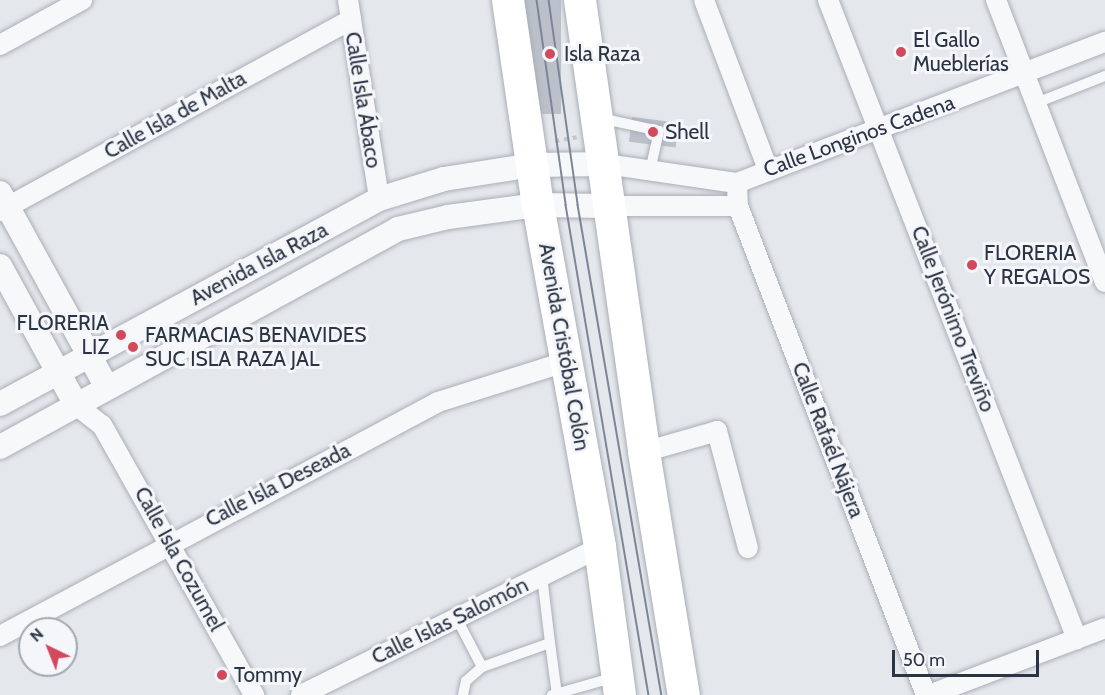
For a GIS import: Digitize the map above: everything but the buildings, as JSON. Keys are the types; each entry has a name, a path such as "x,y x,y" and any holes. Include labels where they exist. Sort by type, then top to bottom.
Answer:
{"main road":[{"name":"Avenida Cristóbal Colón","path":"508,0 538,205 600,547 618,686"},
{"path":"580,0 606,164 608,206 644,452 684,695"}],"street":[{"path":"0,45 82,0"},
{"name":"Calle Isla Ábaco","path":"348,0 379,200"},
{"path":"704,0 768,169"},
{"name":"Calle Jerónimo Treviño","path":"828,0 1077,639"},
{"path":"996,0 1105,282"},
{"name":"Calle Isla de Malta","path":"2,204 351,20"},
{"name":"Calle Longinos Cadena","path":"606,164 738,183 768,169 879,130 1024,74 1103,48"},
{"name":"Avenida Isla Raza","path":"0,404 379,200 444,178 532,165 606,164"},
{"name":"Calle Rafaél Nájera","path":"738,183 738,206 927,695"},
{"path":"2,204 107,388 102,425"},
{"name":"Avenida Isla Raza","path":"0,447 377,238 448,216 538,205 608,206"},
{"path":"608,206 738,206"},
{"name":"Calle Isla Cozumel","path":"0,266 76,405 102,425 171,541 254,695"},
{"name":"Calle Isla Deseada","path":"0,636 171,541 438,402 568,361"},
{"path":"644,452 717,431 748,548"},
{"name":"Calle Islas Salomón","path":"301,695 600,547"},
{"path":"927,695 1105,628"}],"lane":[{"path":"1036,103 1105,76"},
{"path":"600,125 659,131 650,171"},
{"path":"542,576 555,694 618,686"},
{"path":"456,617 482,667"},
{"path":"463,695 466,681 482,667 550,644"}],"path":[{"path":"547,134 549,142 600,125"}],"tram line":[{"path":"537,0 566,205 649,695"},
{"path":"549,0 578,205 662,695"}],"place":[{"name":"El Gallo Mueblerías","path":"901,52"},
{"name":"Isla Raza","path":"550,54"},
{"name":"Shell","path":"653,132"},
{"name":"FLORERIA Y REGALOS","path":"972,265"},
{"name":"FLORERIA LIZ","path":"121,335"},
{"name":"FARMACIAS BENAVIDES SUC ISLA RAZA JAL","path":"133,347"},
{"name":"Tommy","path":"222,675"}]}
